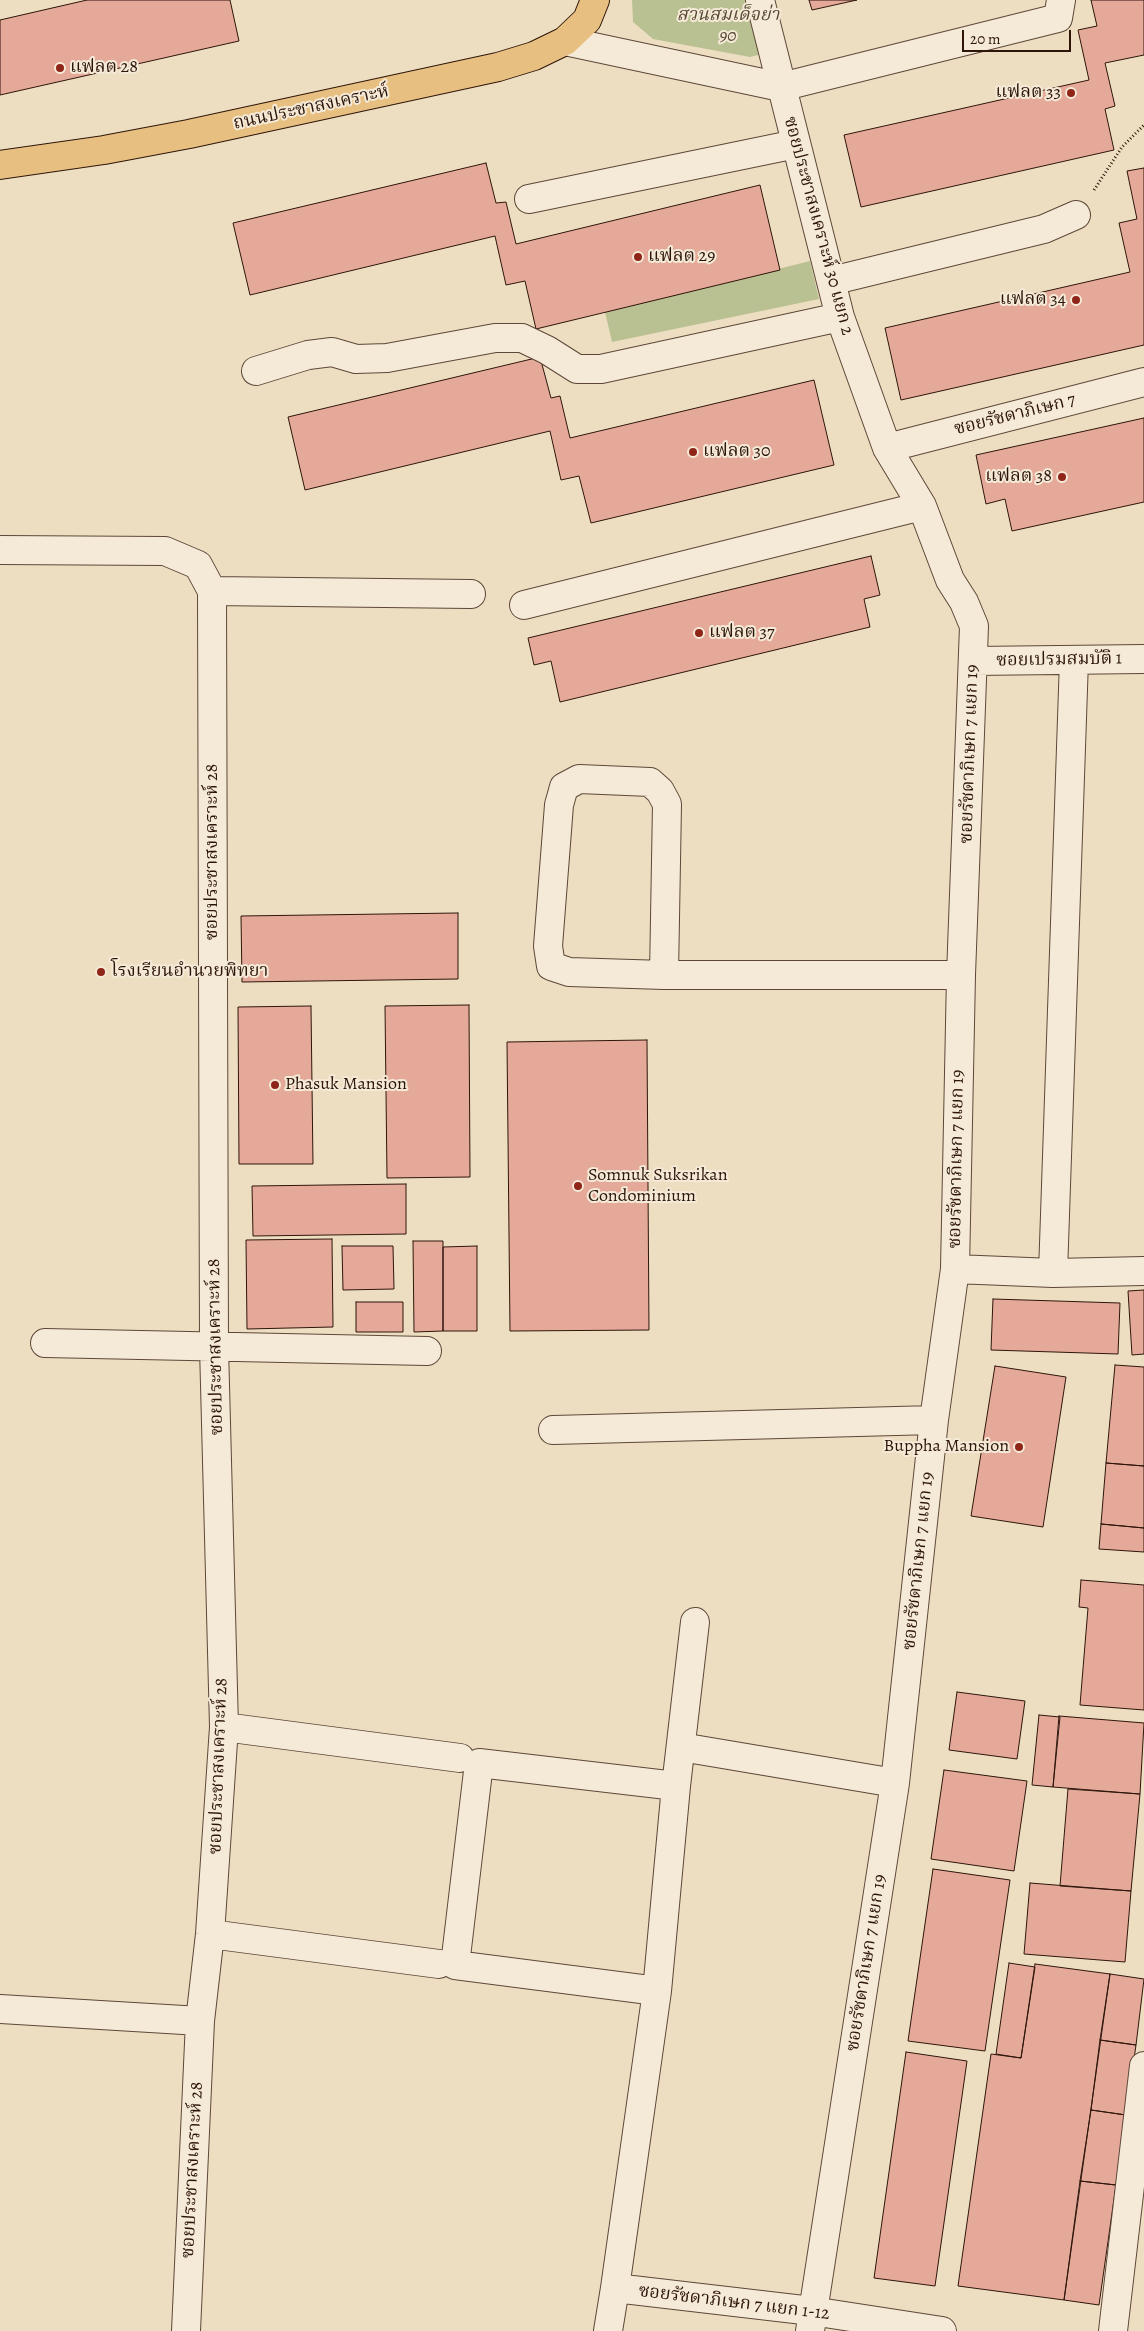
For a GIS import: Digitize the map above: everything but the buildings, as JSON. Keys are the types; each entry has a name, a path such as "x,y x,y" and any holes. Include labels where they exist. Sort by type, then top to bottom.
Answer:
{"main road":[{"name":"ถนนประชาสงเคราะห์","path":"0,165 142,143 498,67 534,56 565,41 587,20 595,0"}],"street":[{"name":"ซอยประชาสงเคราะห์ 30 แยก 2","path":"760,0 840,317 886,448"},
{"path":"565,41 781,88 1058,18 1061,0"},
{"path":"529,199 796,144"},
{"path":"831,281 1044,229 1076,215"},
{"path":"256,371 308,355 332,352 356,359 386,358 495,338 522,338 547,350 577,369 601,369 840,317"},
{"name":"ซอยรัชดาภิเษก 7","path":"886,448 1144,382"},
{"name":"ซอยรัชดาภิเษก 7 แยก 19","path":"811,2321 895,1783 934,1420 955,1269 961,975 974,626 964,602 950,580 922,506 886,448"},
{"path":"524,605 922,506"},
{"name":"ซอยประชาสงเคราะห์ 28","path":"0,550 164,551 198,565 212,591 214,1347 224,1727 210,1934 200,2021 186,2331"},
{"path":"212,591 471,594"},
{"path":"1053,1273 1074,660"},
{"name":"ซอยเปรมสมบัติ 1","path":"973,661 1144,660"},
{"path":"664,975 667,804 660,791 650,782 580,779 564,787 559,805 548,946 551,966 568,972 664,975 961,975"},
{"path":"955,1269 1053,1273 1144,1271"},
{"path":"45,1343 427,1351"},
{"path":"552,1430 934,1420"},
{"path":"608,2331 657,1991 676,1786 695,1622"},
{"path":"224,1727 460,1758"},
{"path":"681,1747 895,1783"},
{"path":"657,1991 455,1965 479,1762 676,1786"},
{"path":"210,1934 439,1964"},
{"path":"0,2009 200,2021"},
{"path":"1112,2331 1144,2066"},
{"name":"ซอยรัชดาภิเษก 7 แยก 1-12","path":"615,2288 811,2321 942,2331"}],"path":[{"path":"1076,215 1122,147 1144,125"}],"green space":[{"name":"สวนสมเด็จย่า 90","path":"632,0 749,0 762,54 750,57 653,39 633,22"},
{"path":"810,261 819,299 612,342 605,312"}],"place":[{"name":"แฟลต 28","path":"60,68"},
{"name":"แฟลต 33","path":"1071,93"},
{"name":"แฟลต 29","path":"638,257"},
{"name":"แฟลต 34","path":"1076,300"},
{"name":"แฟลต 30","path":"693,452"},
{"name":"แฟลต 38","path":"1062,477"},
{"name":"แฟลต 37","path":"699,633"},
{"name":"โรงเรียนอำนวยพิทยา","path":"101,972"},
{"name":"Phasuk Mansion","path":"275,1085"},
{"name":"Somnuk Suksrikan Condominium","path":"578,1186"},
{"name":"Buppha Mansion","path":"1019,1447"}]}
